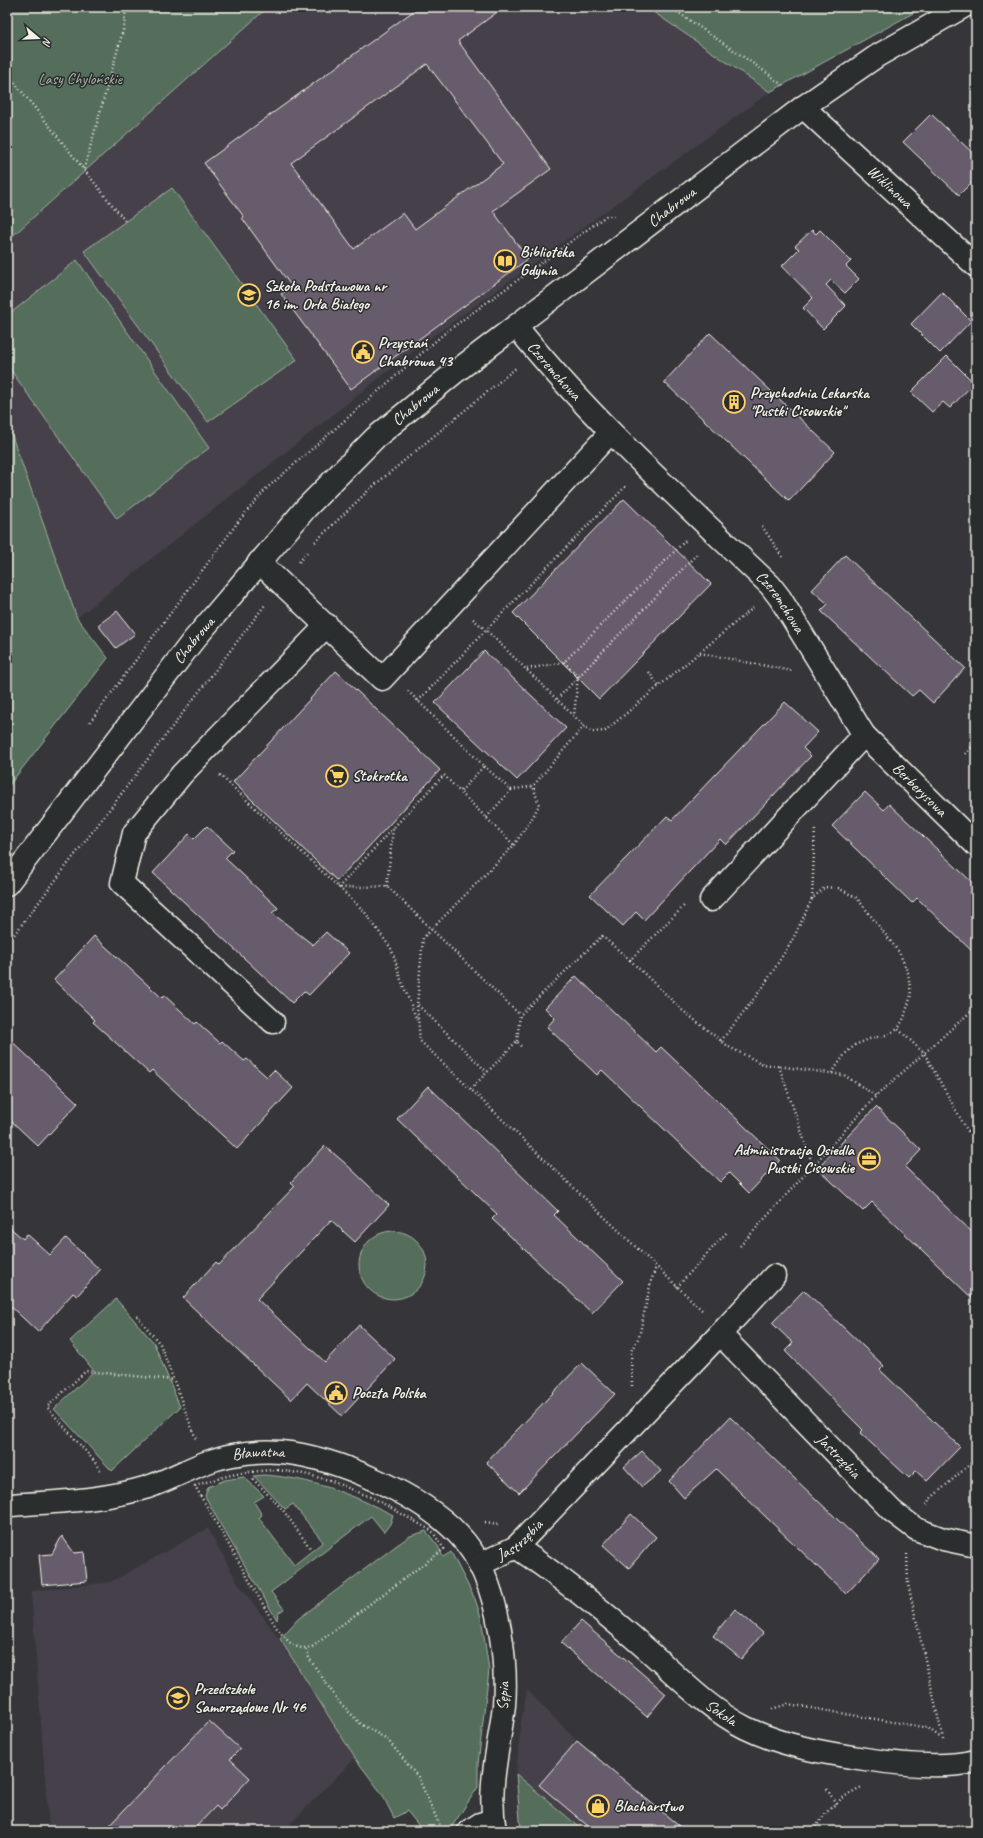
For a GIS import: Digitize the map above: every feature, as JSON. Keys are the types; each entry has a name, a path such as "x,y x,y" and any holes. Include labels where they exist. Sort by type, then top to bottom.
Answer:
{"street":[{"name":"Chabrowa","path":"7,884 192,642 306,508 375,438 454,373 803,107 877,56 964,7"},
{"name":"Wiklinowa","path":"803,107 976,266"},
{"name":"Czeremchowa","path":"516,326 562,382 610,433 770,585 780,598 864,735"},
{"path":"259,562 327,625 382,679 610,433"},
{"path":"274,1022 122,883 134,833 182,774 327,625"},
{"path":"711,900 864,735"},
{"name":"Berberysowa","path":"864,735 976,845"},
{"name":"Jastrzębia","path":"479,1564 516,1547 774,1276"},
{"name":"Jastrzębia","path":"720,1334 892,1511 916,1529 943,1539 976,1546"},
{"name":"Bławatna","path":"7,1505 70,1502 121,1494 149,1486 204,1464 232,1455 280,1452 308,1457 337,1465 370,1477 427,1508 458,1534 479,1564"},
{"name":"Sokola","path":"516,1547 551,1570 615,1622 716,1710 745,1728 778,1742 836,1755 892,1763 947,1764 976,1761"},
{"name":"Sępia","path":"479,1564 487,1581 495,1605 500,1630 504,1666 504,1704 492,1783 494,1825"},
{"path":"469,1831 480,1824 494,1825"}],"path":[{"path":"84,169 124,27 126,7"},
{"path":"670,7 770,75 803,107"},
{"path":"7,73 125,221"},
{"path":"313,544 370,489 519,365"},
{"path":"418,701 631,482"},
{"path":"762,526 784,559"},
{"path":"526,670 564,662 688,538"},
{"path":"7,944 309,549"},
{"path":"557,699 700,551"},
{"path":"453,602 486,630 584,726 592,732 605,731 757,605 764,612 780,598"},
{"path":"700,653 796,672"},
{"path":"564,662 578,676"},
{"path":"388,672 484,766 511,790"},
{"path":"649,672 659,687"},
{"path":"574,716 578,676"},
{"path":"486,818 511,790 533,786 584,726"},
{"path":"212,743 228,758 216,771 364,911 392,950 401,980 418,1022"},
{"path":"965,754 976,743"},
{"path":"460,792 484,766"},
{"path":"338,888 444,775 514,845"},
{"path":"533,786 539,805 514,845 423,938 417,1005 420,1041 707,1315 720,1334"},
{"path":"807,796 816,817 812,899"},
{"path":"387,886 393,828"},
{"path":"338,888 387,886 520,1015"},
{"path":"630,960 702,887 711,900"},
{"path":"721,1041 763,987 793,939 812,899 825,887 838,888 857,898 899,952 908,973 911,995 904,1018 898,1028 886,1035 869,1039 855,1045 845,1054 832,1074"},
{"path":"471,1089 517,1041 520,1015 602,936 630,960 682,1010 729,1047 763,1064 844,1075 876,1096"},
{"path":"417,1005 487,1072"},
{"path":"740,1246 876,1096 976,1007"},
{"path":"898,1028 924,1053 966,1130 976,1140"},
{"path":"517,1041 522,1048"},
{"path":"779,1066 813,1166"},
{"path":"677,1286 726,1232"},
{"path":"632,1390 632,1351 640,1337 651,1281 656,1267"},
{"path":"137,1316 160,1344 204,1464"},
{"path":"101,1473 95,1462 47,1407 86,1371 174,1380"},
{"path":"947,1764 943,1739 908,1584 907,1553 929,1500 976,1460"},
{"path":"278,1470 329,1480 375,1499 432,1531 444,1549 312,1647 307,1649 296,1648 276,1627 195,1486 223,1476 245,1471 278,1470"},
{"path":"245,1471 282,1510 310,1548"},
{"path":"481,1520 500,1524"},
{"path":"307,1649 309,1658 339,1702 362,1725 387,1739 418,1776 442,1831"},
{"path":"768,1711 788,1704 928,1728 943,1739 949,1741"},
{"path":"814,1831 819,1822 836,1804 868,1784"},
{"path":"827,1789 836,1804"}],"shaded area":[{"name":"Szkoła Podstawowa nr 16 im. Orła Białego","path":"268,7 646,7 770,92 417,348 77,618 7,422 7,241"},
{"name":"Przedszkole Samorządowe Nr 46","path":"208,1528 238,1583 273,1630 355,1758 283,1831 49,1831 31,1591 111,1582"},
{"path":"527,1690 577,1741 685,1831 584,1831 516,1774 521,1722"}],"green space":[{"name":"Lasy Chylońskie","path":"7,7 268,7 7,241"},
{"path":"646,7 924,7 770,92"},
{"path":"172,188 297,360 208,422 84,251"},
{"path":"77,260 209,448 117,519 7,365 7,316"},
{"path":"7,422 77,618 108,658 7,788"},
{"path":"393,1231 406,1234 417,1241 424,1252 427,1265 424,1278 417,1289 406,1296 393,1299 380,1296 369,1289 362,1278 359,1265 362,1252 369,1241 380,1234"},
{"path":"116,1299 154,1343 180,1407 112,1471 54,1409 94,1371 70,1341"},
{"path":"264,1475 314,1483 362,1500 393,1515 390,1524 384,1532 371,1516 271,1592 284,1609 278,1613 277,1620 205,1496 208,1487 225,1480 244,1477 264,1496 254,1502 262,1515 259,1518 294,1565 323,1542 293,1504 285,1509 254,1476"},
{"path":"426,1531 438,1546 443,1557 451,1552 475,1599 481,1617 489,1670 478,1764 478,1787 449,1831 423,1831 407,1811 394,1818 382,1794 355,1758 280,1639 298,1619 397,1545 410,1536"},
{"path":"516,1774 584,1831 521,1831"}],"building":[{"path":"419,7 504,7 458,41 551,169 493,211 528,259 351,389 281,294 292,287 242,218 244,217 204,163","holes":["427,64 503,164 415,229 403,213 354,249 291,163"]},
{"path":"931,114 976,156 976,178 959,195 903,142"},
{"path":"812,230 816,234 820,230 851,261 846,266 859,279 845,293 831,280 826,285 846,306 823,329 803,308 813,298 782,266 799,249 795,246"},
{"path":"942,292 971,321 940,353 911,324"},
{"name":"Przychodnia Lekarska \"Pustki Cisowskie\"","path":"710,333 835,452 789,501 664,382"},
{"path":"947,356 974,383 950,408 943,402 932,412 911,392"},
{"path":"624,499 711,584 599,699 513,613"},
{"path":"845,555 965,668 933,703 919,690 912,696 821,611 828,604 812,590"},
{"path":"117,611 135,634 116,648 98,625"},
{"path":"484,651 566,728 517,780 435,703"},
{"name":"Stokrotka","path":"336,671 440,770 337,881 233,782"},
{"path":"785,702 818,732 803,748 811,756 726,845 720,839 644,920 636,912 623,926 590,895 667,816 672,820"},
{"path":"865,792 884,810 889,804 976,886 976,955 917,898 912,903 832,826"},
{"path":"207,826 233,850 225,858 278,908 272,913 313,945 326,932 349,953 309,995 304,991 292,1003 153,873 189,834 194,839"},
{"path":"94,936 162,998 164,995 195,1024 197,1022 220,1043 222,1041 244,1061 247,1059 267,1077 274,1070 293,1088 237,1149 152,1070 149,1073 93,1022 95,1020 54,980"},
{"path":"576,976 656,1052 661,1047 780,1160 749,1193 729,1173 720,1182 602,1070 597,1075 547,1027 555,1018 545,1008"},
{"path":"7,1037 78,1103 38,1146 7,1117"},
{"path":"428,1086 558,1211 554,1215 623,1281 592,1313 492,1219 497,1214 397,1119"},
{"path":"876,1107 921,1150 905,1167 976,1236 976,1302 872,1202 863,1211 817,1168"},
{"path":"325,1146 389,1205 355,1242 331,1220 257,1299 325,1362 359,1325 395,1359 342,1416 307,1383 291,1400 183,1298 216,1262 219,1265 295,1186 291,1182"},
{"path":"7,1225 23,1239 27,1234 50,1255 66,1238 100,1270 77,1296 73,1293 38,1332 7,1303"},
{"path":"804,1290 884,1366 880,1370 960,1447 927,1481 916,1471 909,1478 860,1433 863,1430 785,1351 793,1343 772,1323"},
{"path":"582,1363 615,1394 519,1493 486,1462"},
{"path":"730,1417 879,1559 846,1594 716,1469 684,1498 669,1481"},
{"path":"642,1451 661,1471 642,1487 624,1467"},
{"path":"631,1514 656,1537 629,1568 603,1545"},
{"path":"62,1536 74,1553 84,1552 87,1581 42,1585 39,1555 52,1554"},
{"path":"735,1609 763,1633 741,1659 713,1636"},
{"path":"581,1621 666,1694 647,1717 561,1643"},
{"path":"209,1721 240,1749 230,1759 250,1778 220,1810 216,1806 192,1831 104,1831"},
{"path":"577,1741 685,1831 594,1831 539,1785"}],"place":[{"name":"Biblioteka Gdynia","path":"505,261"},
{"name":"Szkoła Podstawowa nr 16 im. Orła Białego","path":"249,295"},
{"name":"Przystań Chabrowa 43","path":"363,352"},
{"name":"Przychodnia Lekarska \"Pustki Cisowskie\"","path":"734,402"},
{"name":"Stokrotka","path":"337,776"},
{"name":"Administracja Osiedla Pustki Cisowskie","path":"869,1159"},
{"name":"Poczta Polska","path":"336,1393"},
{"name":"Przedszkole Samorządowe Nr 46","path":"178,1698"},
{"name":"Blacharstwo","path":"598,1806"}]}
